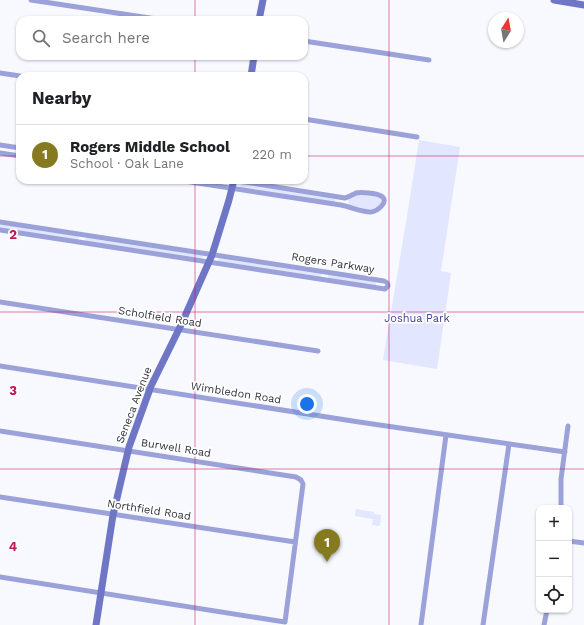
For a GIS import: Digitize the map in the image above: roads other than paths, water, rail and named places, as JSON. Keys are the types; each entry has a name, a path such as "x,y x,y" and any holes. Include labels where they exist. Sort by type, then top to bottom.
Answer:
{"street":[{"path":"31,0 137,16"},
{"path":"260,16 263,0"},
{"path":"554,0 584,5"},
{"path":"308,42 429,60"},
{"path":"252,72 253,60"},
{"path":"0,73 16,75"},
{"path":"308,121 417,137"},
{"path":"0,145 16,147"},
{"path":"0,153 16,155"},
{"path":"205,184 341,205 370,212 381,208 384,202 384,198 381,196 362,193 357,193 346,198 259,184"},
{"name":"Seneca Avenue","path":"96,625 113,515 128,451 149,389 179,330 212,255 233,184"},
{"path":"341,205 342,197"},
{"name":"Rogers Parkway","path":"0,222 384,281 387,282 388,286 385,289 0,230"},
{"path":"81,243 83,235"},
{"name":"Scholfield Road","path":"0,302 318,351"},
{"name":"Wimbledon Road","path":"0,366 359,422 565,452"},
{"path":"561,505 560,479 568,426"},
{"name":"Burwell Road","path":"0,431 296,477 301,480 303,488 295,542"},
{"path":"421,625 446,435"},
{"path":"483,625 509,444"},
{"name":"Northfield Road","path":"0,497 295,542"},
{"path":"572,541 584,543"},
{"path":"0,577 285,622 295,542"},
{"path":"544,625 546,613"}],"place":[{"name":"Rogers Middle School","path":"327,562"}],"park label":[{"name":"Joshua Park","path":"417,318"}]}
